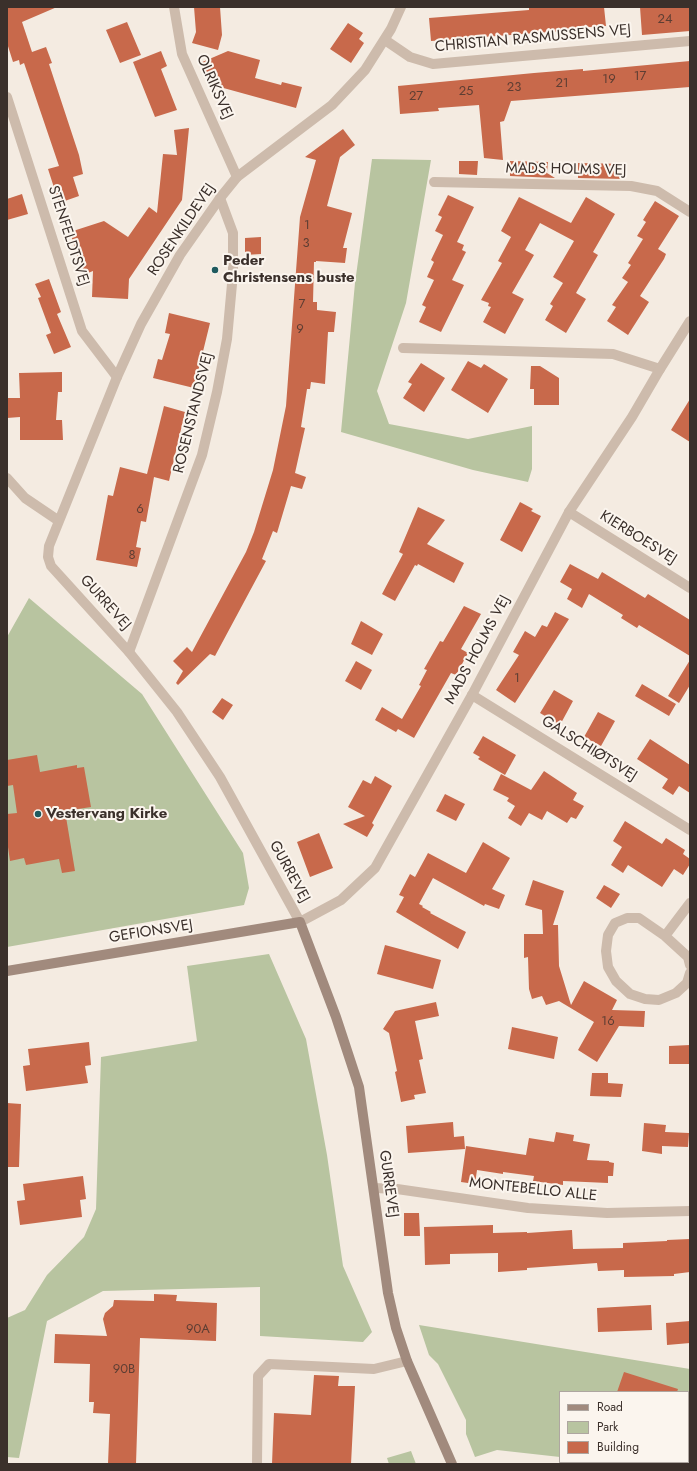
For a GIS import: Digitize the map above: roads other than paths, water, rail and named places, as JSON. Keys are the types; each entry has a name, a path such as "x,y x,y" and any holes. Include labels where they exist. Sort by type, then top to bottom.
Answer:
{"main road":[{"name":"GEFIONSVEJ","path":"7,971 300,922"},
{"name":"GURREVEJ","path":"300,922 336,1016 359,1087 388,1293 396,1328 407,1361 452,1464"}],"street":[{"name":"OLRIKSVEJ","path":"174,7 182,54 237,177"},
{"name":"ROSENKILDEVEJ","path":"59,521 117,376 141,324 180,255 220,198 237,177 332,105 365,70 385,40 400,7"},
{"name":"CHRISTIAN RASMUSSENS VEJ","path":"385,40 410,57 433,64 690,41"},
{"name":"STENFELDTSVEJ","path":"7,97 82,331 117,376"},
{"name":"MADS HOLMS VEJ","path":"434,182 631,186 657,191 690,212"},
{"name":"ROSENSTANDSVEJ","path":"129,652 202,455 217,392 227,338 233,273 233,233 220,198"},
{"name":"MADS HOLMS VEJ","path":"300,922 341,900 375,868 472,695 569,512 632,417 690,321"},
{"path":"403,348 613,354 660,369"},
{"path":"7,478 25,498 59,521"},
{"name":"KIERBOESVEJ","path":"569,512 690,588"},
{"name":"GURREVEJ","path":"59,521 49,546 48,557 51,566 129,652 177,712 220,777 300,922"},
{"name":"GALSCHIØTSVEJ","path":"472,695 690,830"},
{"path":"665,936 690,903"},
{"path":"690,965 688,957 665,936 639,918 627,918 615,923 608,935 606,952 608,967 616,982 630,994 645,999 659,1000 676,992 687,983 690,974"},
{"name":"MONTEBELLO ALLE","path":"374,1188 398,1189 528,1208 607,1213 690,1210"},
{"path":"256,1464 258,1376 270,1364 374,1369 407,1361"}],"place":[{"name":"Peder Christensens buste","path":"215,270"},
{"name":"Vestervang Kirke","path":"38,814"}]}
